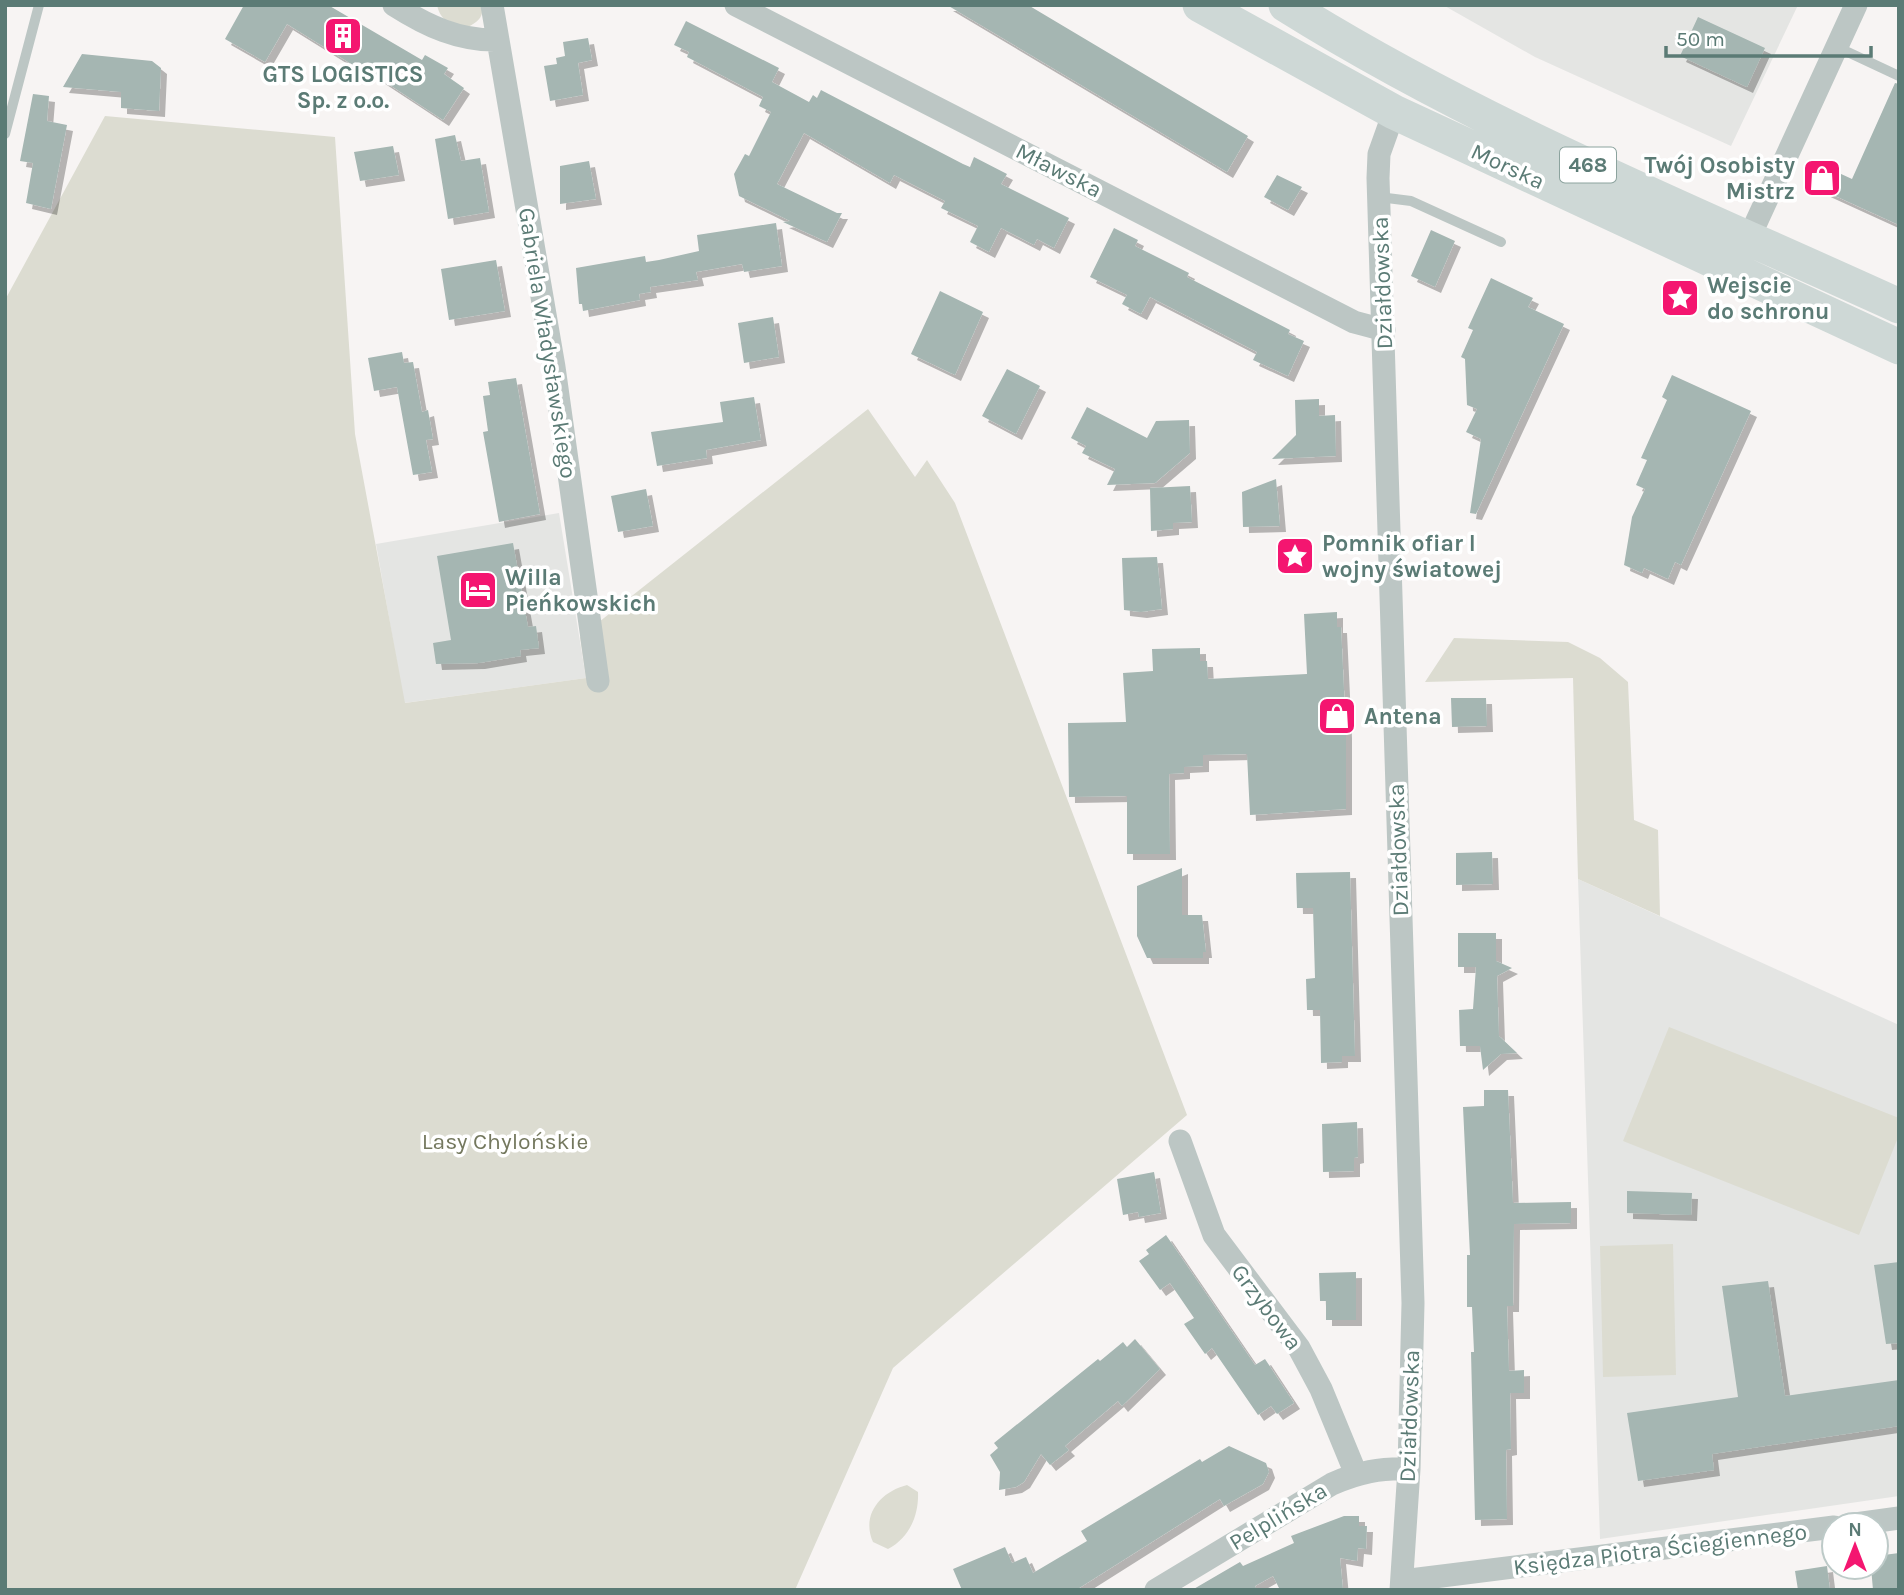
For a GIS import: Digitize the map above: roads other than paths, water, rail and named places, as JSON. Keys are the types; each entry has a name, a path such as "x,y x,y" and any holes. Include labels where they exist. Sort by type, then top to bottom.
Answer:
{"main road":[{"name":"Morska","path":"1200,5 1394,112 1899,348"},
{"name":"Morska","path":"1286,5 1490,117 1899,306"}],"street":[{"name":"Gabriela Władysławskiego","path":"492,5 554,367 598,681"},
{"name":"Mławska","path":"736,5 1353,322 1384,330"},
{"path":"1749,238 1856,5"},
{"path":"408,9 450,34 477,40 498,40"},
{"name":"Działdowska","path":"1394,112 1379,154 1379,197 1413,1303 1409,1469 1402,1586"},
{"name":"Grzybowa","path":"1180,1141 1214,1235 1299,1348 1321,1389 1356,1474"},
{"name":"Pelplińska","path":"1156,1590 1332,1484 1356,1474 1382,1468 1409,1469"},
{"name":"Księdza Piotra Ściegiennego","path":"1402,1586 1820,1529"}],"lane":[{"path":"5,134 39,5"},
{"path":"1837,47 1899,76"},
{"path":"1379,197 1411,201 1501,242"}],"place":[{"name":"GTS LOGISTICS Sp. z o.o.","path":"343,36"},
{"name":"Twój Osobisty Mistrz","path":"1822,178"},
{"name":"Wejscie do schronu","path":"1680,298"},
{"name":"Pomnik ofiar I wojny światowej","path":"1295,556"},
{"name":"Willa Pieńkowskich","path":"478,590"},
{"name":"Antena","path":"1337,716"}],"park label":[{"name":"Lasy Chylońskie","path":"505,1141"}]}
